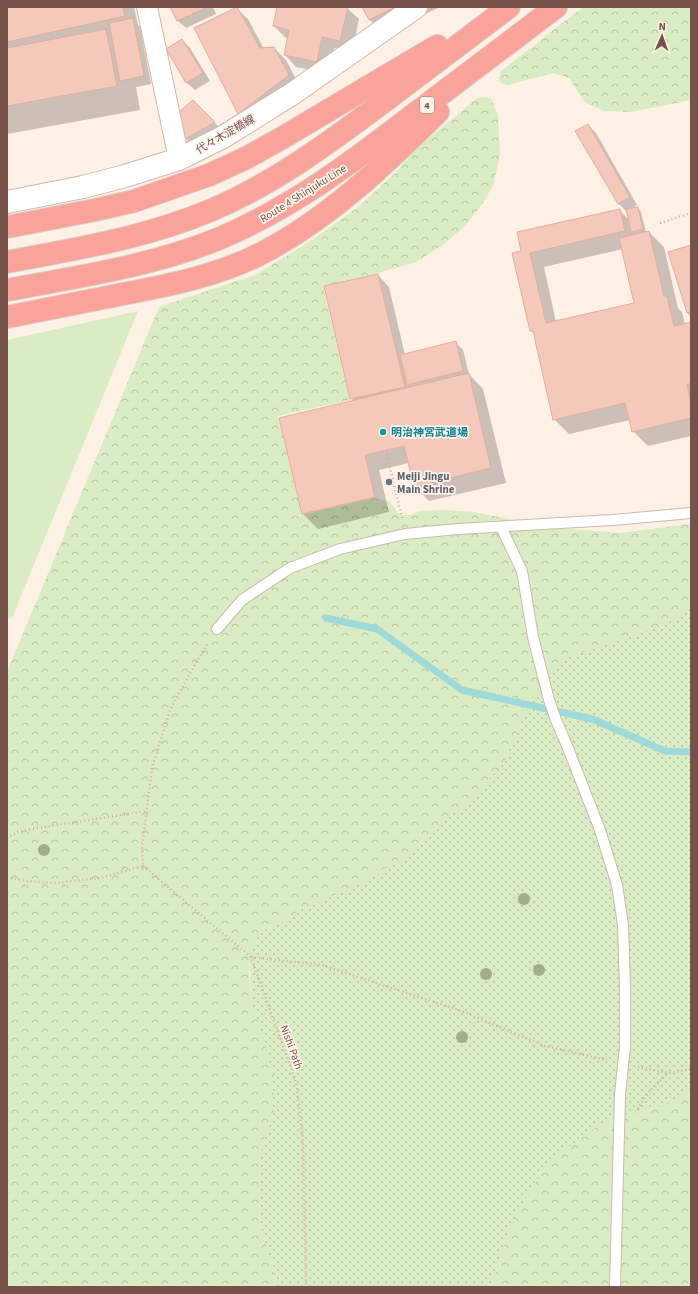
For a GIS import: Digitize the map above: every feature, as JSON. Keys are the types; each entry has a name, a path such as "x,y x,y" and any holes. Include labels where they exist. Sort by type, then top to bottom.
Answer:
{"highway":[{"path":"7,227 134,201 209,175 246,158 282,138 379,82 501,7"},
{"path":"7,262 128,237 171,225 209,211 238,198 282,175 352,126 509,7"},
{"name":"Route 4 Shinjuku Line","path":"7,290 112,269 179,252 217,239 256,222 332,176 556,7"},
{"path":"7,317 191,279 229,268 263,253 297,233 330,210 397,152 504,46"}],"street":[{"path":"147,7 179,159"},
{"name":"代々木淀橋線","path":"7,202 83,187 179,159 223,137 292,94 416,7"}],"lane":[{"path":"217,629 242,600 290,568 340,549 405,534 458,529 613,520 691,513"},
{"path":"501,527 522,571 534,637 549,700 600,830 617,885 623,925 625,986 624,1062 620,1094 618,1142 615,1287"}],"path":[{"path":"660,223 691,213"},
{"path":"386,451 399,506"},
{"path":"217,629 190,672 170,710 152,768 142,847 143,866 251,957 321,966 459,1010 545,1046 610,1061 624,1062 638,1067 668,1073 691,1069"},
{"path":"7,838 19,831 147,811"},
{"path":"7,877 26,882 56,883 100,878 143,866"},
{"name":"Nishi Path","path":"251,957 296,1082 303,1139 306,1287"},
{"path":"618,1142 647,1094 668,1073"}],"green space":[{"path":"585,7 691,7 691,100 632,112 605,111 585,103 569,78 553,73 507,85 501,83 499,79 500,72 575,13"},
{"path":"486,97 491,99 498,115 500,155 493,186 480,207 464,227 444,244 416,262 323,286 350,400 278,416 302,515 375,498 390,502 400,515 410,515 419,511 446,510 474,512 548,527 619,533 691,524 691,606 669,622 566,658 531,699 505,760 471,800 436,827 404,859 358,885 300,910 282,922 262,931 251,948 249,972 251,1001 273,1073 273,1113 262,1145 258,1188 262,1233 273,1267 275,1287 7,1287 7,672 159,307 255,275 309,242 357,208 393,175 420,146 477,98"},
{"path":"138,311 12,618 7,619 7,340"},
{"path":"691,606 691,1090 667,1103 599,1125 510,1225 491,1287 275,1287 273,1267 262,1233 258,1188 262,1145 273,1113 260,1032 251,1001 250,948 262,931 282,922 300,910 358,885 404,859 436,827 471,800 505,760 531,699 566,658 669,622"},
{"path":"691,1090 691,1287 491,1287 510,1225 547,1163 599,1125 667,1103"}],"building":[{"path":"7,7 123,7 125,16 7,42"},
{"path":"170,7 208,7 177,21"},
{"path":"237,7 260,48 274,47 289,75 238,114 194,28"},
{"path":"277,7 348,7 340,41 322,37 317,62 284,55 289,30 273,26"},
{"path":"362,7 395,7 369,20"},
{"path":"133,18 144,76 120,81 109,23"},
{"path":"106,29 117,86 7,106 7,48"},
{"path":"182,39 203,73 186,83 166,49"},
{"path":"193,100 215,122 185,139 173,117"},
{"path":"588,124 630,197 618,204 575,131"},
{"path":"638,207 643,229 631,232 626,209"},
{"path":"620,209 625,231 530,253 546,323 634,303 619,238 649,231 664,296 667,296 674,326 691,322 691,384 687,384 691,403 691,418 632,432 625,403 553,420 533,331 530,331 512,253 521,251 517,232"},
{"path":"691,245 691,312 687,313 668,252"},
{"path":"378,274 405,387 350,399 324,286"},
{"path":"456,341 463,371 407,385 400,355"},
{"name":"明治神宮武道場","path":"469,373 491,468 414,487 404,446 365,455 375,497 302,514 279,418"}],"waterway":[{"path":"326,618 377,629 462,690 592,719 665,751 691,752"}],"place":[{"name":"明治神宮武道場","path":"383,432"},
{"name":"Meiji Jingu Main Shrine","path":"389,482"}]}
